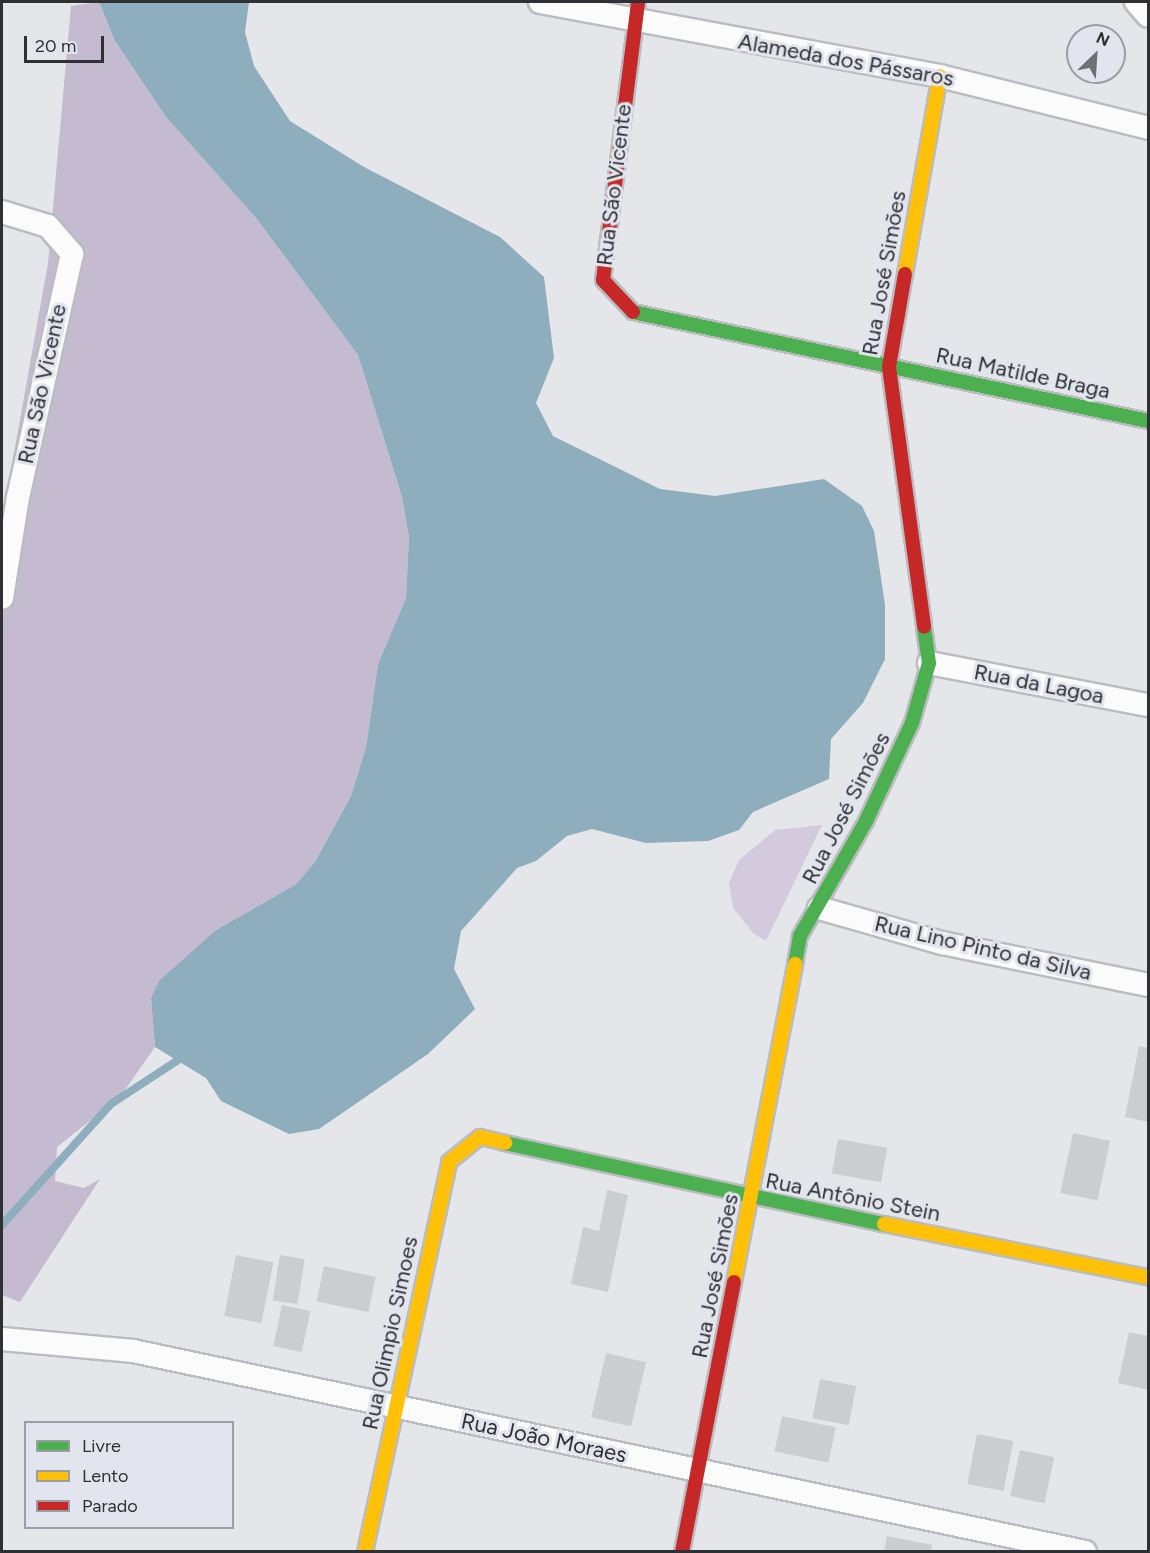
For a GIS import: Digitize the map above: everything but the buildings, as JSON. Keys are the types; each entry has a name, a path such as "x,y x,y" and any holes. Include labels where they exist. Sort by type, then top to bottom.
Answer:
{"street":[{"name":"Alameda dos Pássaros","path":"540,2 636,11 940,76 1149,128"},
{"path":"1136,2 1149,16"},
{"name":"Rua São Vicente","path":"636,11 603,280 630,311 889,367"},
{"name":"Rua José Simões","path":"682,1551 752,1198 800,936 819,908 912,723 929,663 889,367 940,76"},
{"name":"Rua São Vicente","path":"2,212 48,226 72,254 10,495 2,598"},
{"name":"Rua Matilde Braga","path":"889,367 1149,421"},
{"name":"Rua da Lagoa","path":"929,663 1149,705"},
{"name":"Rua Lino Pinto da Silva","path":"819,908 942,943 1149,985"},
{"name":"Rua Antônio Stein","path":"480,1137 752,1198 1149,1277"},
{"name":"Rua Olimpio Simoes","path":"365,1551 449,1162 480,1137"},
{"name":"Rua João Moraes","path":"2,1339 133,1351 1085,1551"}],"shaded area":[{"path":"99,2 115,41 166,117 256,218 358,355 402,497 409,537 406,598 378,664 366,747 351,796 315,862 295,885 216,930 151,998 155,1047 120,1097 57,1147 55,1181 84,1188 100,1179 20,1302 2,1295 2,520 48,263 71,6"},
{"path":"822,825 766,941 754,934 733,908 729,883 739,860 775,830"}],"water":[{"path":"99,2 249,2 245,32 254,66 290,121 364,167 500,237 544,277 554,358 536,403 553,436 660,489 715,496 824,479 862,506 874,531 885,605 885,659 863,703 831,739 829,779 753,812 739,830 708,841 646,843 592,829 567,836 536,861 517,868 461,931 454,969 475,1009 428,1054 319,1129 289,1134 221,1101 206,1078 155,1047 151,998 159,981 216,930 295,885 315,862 351,796 366,747 378,664 406,598 409,537 402,497 358,355 256,218 166,117 115,41"}],"waterway":[{"path":"2,1225 111,1104 186,1055"}],"traffic: fast":[{"path":"633,312 1148,421"},
{"path":"795,964 800,936 866,821 912,723 929,663 924,627"},
{"path":"505,1143 884,1224"}],"traffic: slow":[{"path":"905,274 940,76"},
{"path":"734,1282 795,964"},
{"path":"365,1552 449,1162 480,1137 505,1143"},
{"path":"884,1224 1148,1277"}],"traffic: jam":[{"path":"633,312 603,280 638,2"},
{"path":"905,274 889,367 924,627"},
{"path":"682,1552 734,1282"}]}
